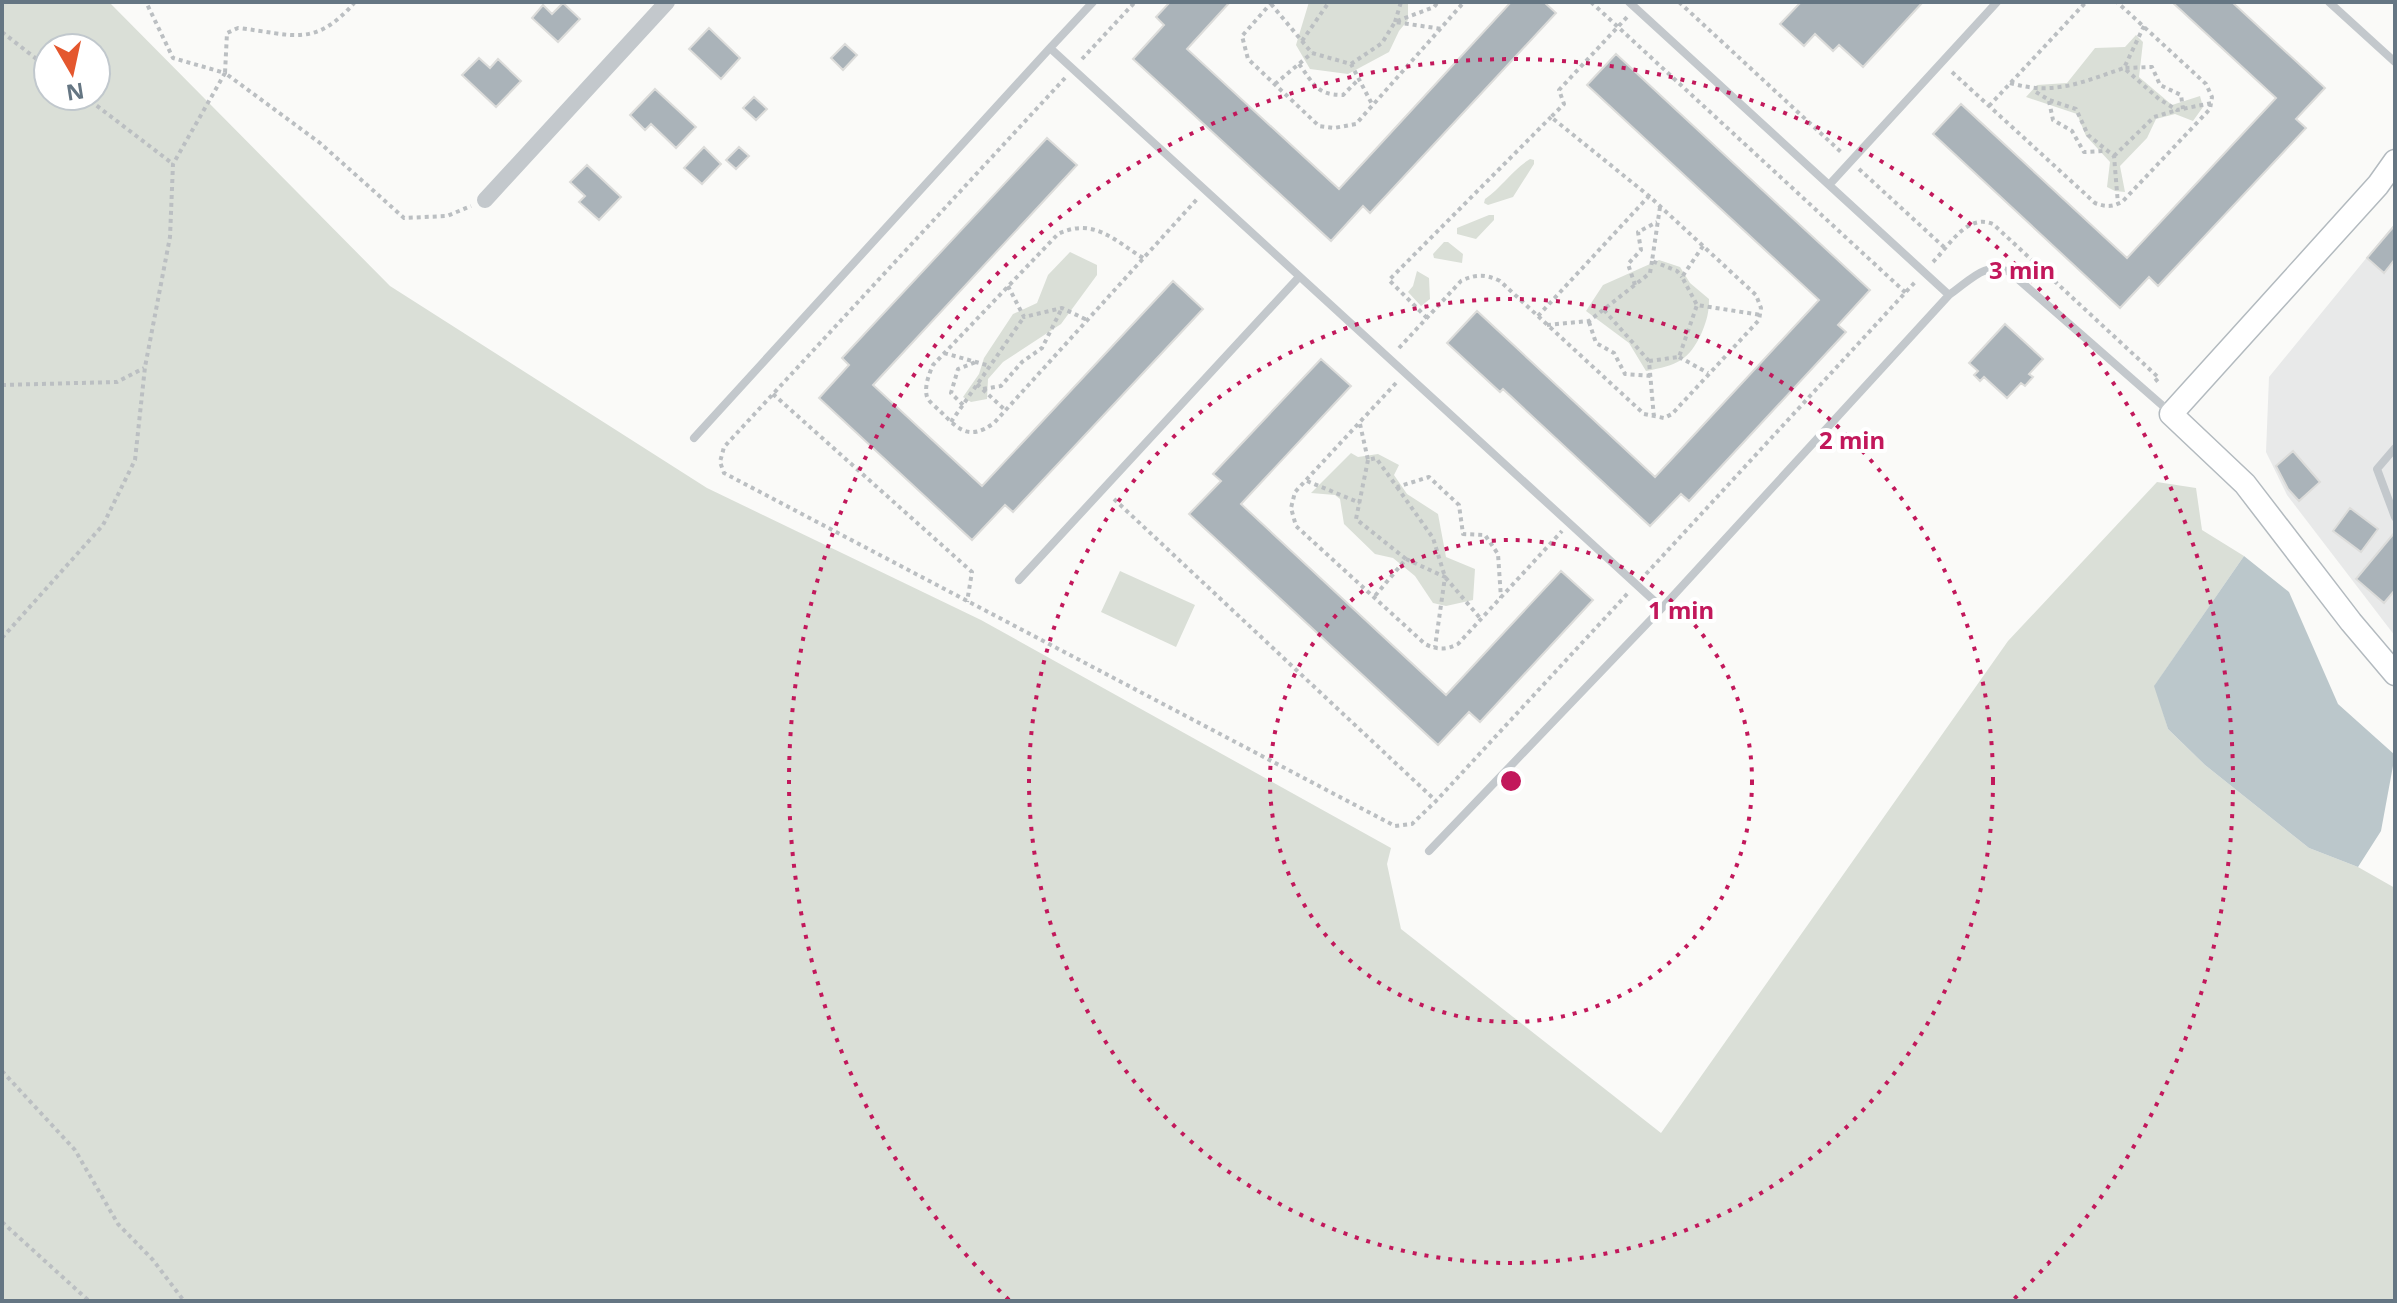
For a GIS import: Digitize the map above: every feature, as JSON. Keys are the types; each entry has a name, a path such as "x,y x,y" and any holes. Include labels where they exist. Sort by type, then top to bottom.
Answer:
{"street":[{"path":"485,200 667,2"},
{"path":"2395,161 2378,185 2171,414 2245,484 2395,674"}],"lane":[{"path":"694,438 1093,2"},
{"path":"1829,185 1997,2"},
{"path":"2329,2 2395,62"},
{"path":"1632,5 1949,295"},
{"path":"1050,48 1662,608"},
{"path":"1429,851 1662,608 1949,295 1990,268 1999,267 2011,273 2171,414"},
{"path":"1019,580 1299,277"},
{"path":"2395,448 2377,469 2395,517"}],"path":[{"path":"146,2 173,58 225,73 320,143 404,218 447,216 485,200"},
{"path":"2,638 103,525 135,460 145,367 170,237 173,164 225,73 227,33 238,28 306,36 319,34 339,20 355,2"},
{"path":"1135,2 724,447 720,462 724,473 1391,825 1412,824 1436,801 1971,223 1985,221 1993,224 2159,378 2146,391"},
{"path":"1302,41 1329,2"},
{"path":"1351,64 1382,43 1395,22 1401,2"},
{"path":"1395,22 1434,7 1438,2"},
{"path":"1373,106 1351,64 1312,53 1272,3 1242,36 1248,59 1319,126 1334,128 1356,124 1373,106 1442,29 1464,2"},
{"path":"1591,2 1906,293"},
{"path":"1679,2 1946,249"},
{"path":"1989,106 2086,2"},
{"path":"1941,62 2095,203 2105,207 2118,204 2210,109 2212,103 2211,91 2206,84 2117,2"},
{"path":"1427,318 1389,280 1564,104 1559,90 1618,27 1632,5"},
{"path":"1395,22 1442,29"},
{"path":"2124,68 2144,26"},
{"path":"2,32 32,55"},
{"path":"1275,84 1312,53"},
{"path":"1299,64 1319,91 1328,95 1343,95 1359,79"},
{"path":"2034,90 2066,87 2124,68 2152,67 2160,85 2181,95 2183,109"},
{"path":"2124,68 2159,99 2177,110"},
{"path":"2010,83 2076,109 2088,135 2114,156 2118,204"},
{"path":"2049,100 2053,120 2072,131 2084,152 2108,151"},
{"path":"2114,156 2154,117 2212,103"},
{"path":"105,112 173,164"},
{"path":"1389,359 1461,281 1483,275 1500,281 1644,414 1664,418 1672,414 1759,320 1760,302 1756,295 1649,196 1551,117"},
{"path":"1143,258 1091,227 1071,227 1058,234 944,353 929,374 927,398 957,429 970,433 984,431 1005,411 1205,190"},
{"path":"1538,316 1649,196"},
{"path":"1547,325 1589,321 1650,273 1660,206"},
{"path":"1635,285 1628,264 1641,250 1638,232 1658,222"},
{"path":"1682,277 1703,246"},
{"path":"1652,261 1677,271 1697,305 1679,357"},
{"path":"1008,286 1024,317"},
{"path":"1697,305 1761,315"},
{"path":"951,422 1024,317 1062,308 1087,320"},
{"path":"983,389 1001,386 1022,362 1042,348 1062,308"},
{"path":"1604,310 1649,361 1654,418"},
{"path":"1589,321 1596,343 1614,353 1625,374 1652,376"},
{"path":"944,353 990,366"},
{"path":"1649,361 1679,357 1709,374"},
{"path":"963,405 951,393 958,369 976,362"},
{"path":"2,385 117,382 145,367"},
{"path":"1405,374 1295,492 1292,501 1296,526 1373,597 1425,644 1434,649 1445,649 1458,644 1569,524"},
{"path":"977,384 1005,411"},
{"path":"773,394 972,572 967,602"},
{"path":"1359,423 1368,460 1356,519 1406,559 1445,577"},
{"path":"1368,460 1376,458 1397,487 1433,538 1445,577 1481,619"},
{"path":"1397,487 1429,477 1459,505 1463,534 1485,535 1498,554 1501,598"},
{"path":"1306,480 1360,503"},
{"path":"1103,489 1436,801"},
{"path":"1373,597 1406,559"},
{"path":"1434,649 1445,577"},
{"path":"2,1071 75,1150 118,1224 153,1260 184,1301"},
{"path":"2,1222 89,1301"}],"shaded area":[{"path":"2,2 109,2 390,286 707,488 981,620 1391,848 1387,864 1401,929 1661,1133 2008,641 2157,482 2196,488 2202,530 2244,556 2155,685 2168,729 2205,765 2309,848 2358,867 2395,888 2395,1301 2,1301"},
{"path":"1309,2 1408,2 1408,20 1389,52 1348,74 1310,69 1296,45"},
{"path":"2136,35 2143,42 2139,77 2172,105 2200,96 2203,107 2193,121 2175,114 2156,119 2147,138 2120,166 2125,192 2115,191 2107,187 2110,162 2086,136 2077,114 2026,97 2037,85 2067,83 2095,48 2125,47"},
{"path":"1530,159 1534,160 1534,164 1513,197 1488,205 1484,203 1485,199"},
{"path":"1494,215 1494,220 1476,239 1457,234 1457,228"},
{"path":"2395,223 2395,636 2287,495 2266,452 2269,377"},
{"path":"1444,242 1463,254 1462,263 1434,258 1433,254"},
{"path":"1070,252 1097,265 1097,275 1061,324 1003,362 988,379 987,399 971,402 963,397 1013,314 1037,303 1048,275"},
{"path":"1659,260 1680,267 1690,283 1709,299 1709,308 1702,332 1687,356 1674,364 1646,371 1629,343 1586,311 1603,285"},
{"path":"1417,271 1429,278 1430,299 1421,306 1408,292"},
{"path":"1351,453 1358,457 1378,454 1399,465 1394,475 1407,494 1438,514 1446,557 1475,569 1473,600 1446,606 1433,603 1415,576 1393,558 1375,554 1344,524 1340,499 1335,495 1311,493"},
{"path":"2244,556 2289,592 2338,704 2395,755 2381,831 2358,867 2309,848 2205,765 2168,729 2154,686"},
{"path":"1120,571 1195,605 1176,647 1101,612"}],"building":[{"path":"1170,2 1230,2 1187,49 1339,189 1511,2 1544,2 1556,13 1370,213 1363,206 1331,241 1133,59 1164,25 1156,17"},
{"path":"1801,2 1923,2 1863,67 1839,45 1833,51 1815,34 1804,46 1780,24"},
{"path":"2172,2 2232,2 2325,88 2296,119 2306,128 2158,286 2149,277 2120,308 1933,134 1961,104 2127,258 2276,98"},
{"path":"563,3 580,19 558,42 532,18 543,5 552,14"},
{"path":"709,28 740,58 721,79 689,49"},
{"path":"845,44 857,55 843,70 831,58"},
{"path":"1616,54 1870,290 1838,325 1846,332 1689,501 1681,494 1650,526 1503,389 1500,392 1447,343 1477,311 1655,477 1819,300 1587,85"},
{"path":"479,58 490,68 498,59 521,81 496,107 462,75"},
{"path":"655,89 696,127 676,148 651,124 645,130 630,115"},
{"path":"754,97 767,109 756,120 743,108"},
{"path":"1047,138 1077,165 873,385 982,486 1173,281 1203,309 1013,512 1005,505 972,540 819,398 849,365 842,358"},
{"path":"704,147 721,164 702,184 684,168"},
{"path":"739,147 749,156 736,169 726,160"},
{"path":"587,165 621,197 599,220 579,202 585,196 570,182"},
{"path":"2395,225 2395,259 2384,273 2367,258"},
{"path":"2005,324 2043,359 2029,374 2033,377 2025,386 2021,383 2007,398 1984,377 1980,381 1974,375 1978,371 1969,363"},
{"path":"1321,359 1351,386 1241,504 1446,695 1561,571 1593,600 1480,722 1469,712 1438,745 1189,514 1221,481 1213,474"},
{"path":"2293,451 2320,482 2299,501 2288,489 2276,466"},
{"path":"2350,508 2378,529 2361,552 2333,531"},
{"path":"2395,532 2395,590 2384,603 2356,579"}]}
